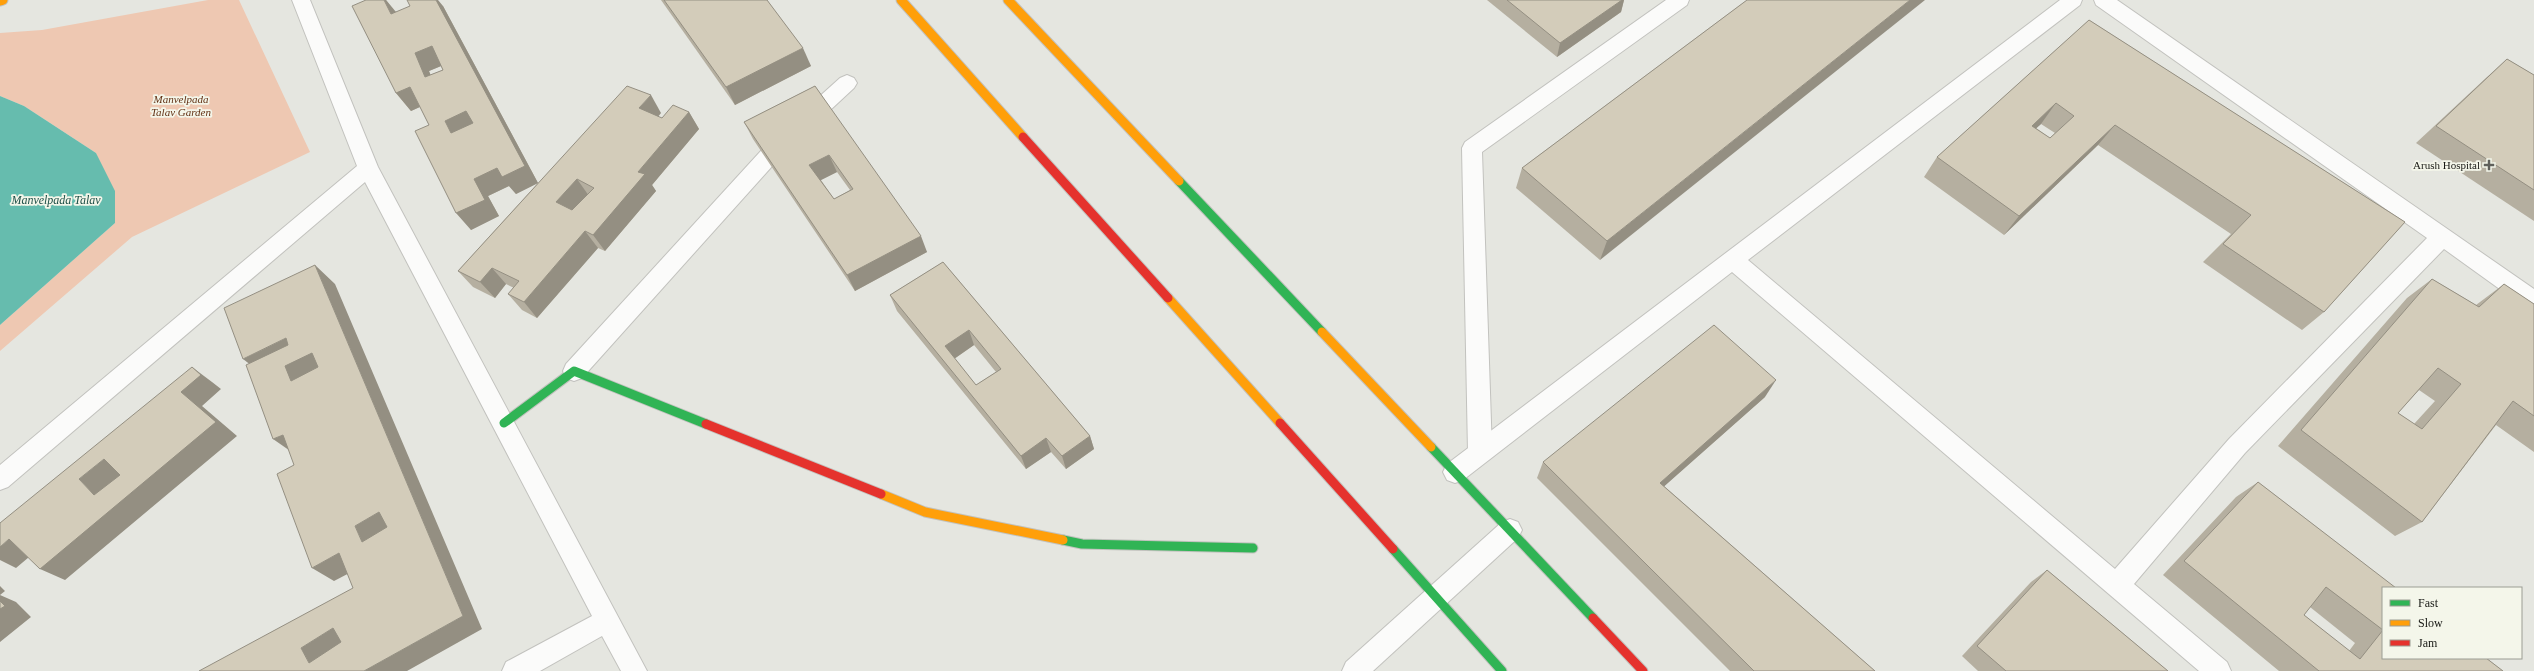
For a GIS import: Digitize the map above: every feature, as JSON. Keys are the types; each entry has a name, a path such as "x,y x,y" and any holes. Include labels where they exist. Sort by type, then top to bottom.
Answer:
{"street":[{"path":"301,0 368,168 634,671"},
{"path":"901,0 1502,671"},
{"path":"1008,0 1643,671"},
{"path":"1480,452 1472,148 1680,0"},
{"path":"1455,472 2073,0"},
{"path":"2103,0 2534,301"},
{"path":"504,423 574,371 776,148 847,83"},
{"path":"0,479 368,168"},
{"path":"2116,585 2237,446 2442,237"},
{"path":"1733,260 2218,671"},
{"path":"574,371 926,512 1082,544 1253,548"},
{"path":"1355,671 1510,530"},
{"path":"515,671 608,620"}],"green space":[{"name":"Manvelpada Talav Garden","path":"208,0 239,0 310,152 132,237 0,351 0,325 115,223 96,153 24,106 0,96 0,33 42,30"}],"water":[{"name":"Manvelpada Talav","path":"0,96 24,106 96,153 115,191 115,223 0,325"}],"building":[{"path":"366,0 384,0 391,14 410,6 407,0 436,0 525,166 502,177 497,168 474,179 485,200 456,213 415,131 429,125 410,87 396,93 352,6","holes":["432,46 443,70 425,77 415,53","466,111 473,123 451,133 445,121"]},
{"path":"664,0 767,0 803,48 726,87"},
{"path":"1507,0 1622,0 1560,43"},
{"path":"1747,0 1910,0 1607,241 1522,168"},
{"path":"2089,20 2405,222 2324,312 2223,244 2251,215 2115,125 2019,216 1937,157","holes":["2056,103 2074,116 2050,138 2032,126"]},
{"path":"2507,59 2534,75 2534,190 2436,126"},
{"path":"627,86 651,95 639,108 662,118 673,105 689,112 638,172 645,174 593,235 585,231 524,302 508,294 519,281 492,268 480,282 458,271","holes":["577,179 594,188 572,210 556,202"]},
{"path":"815,86 921,236 847,275 744,122","holes":["829,155 853,189 834,199 809,165"]},
{"path":"943,262 1090,436 1062,456 1046,438 1021,456 890,295","holes":["969,330 1001,369 976,385 945,346"]},
{"path":"315,265 463,616 364,671 199,671 353,588 339,553 312,568 277,474 294,465 283,435 273,439 246,365 288,345 286,338 243,359 224,308","holes":["312,353 318,367 291,381 285,366","379,512 387,527 362,542 355,526","333,628 341,642 309,663 301,648"]},
{"path":"2432,279 2479,307 2504,284 2534,304 2534,416 2513,401 2422,522 2301,430","holes":["2438,368 2461,384 2422,429 2398,413"]},
{"path":"1714,325 1776,380 1660,483 1875,671 1754,671 1543,462"},
{"path":"192,367 201,375 181,392 216,422 40,569 9,539 0,547 0,523","holes":["104,459 120,475 94,495 79,479"]},
{"path":"2258,482 2395,587 2382,587 2382,629 2326,587 2304,615 2360,659 2382,631 2382,659 2487,659 2503,671 2319,671 2184,561"},
{"path":"2047,570 2168,671 2006,671 1977,646"},
{"path":"0,601 5,606 0,609"}],"traffic: fast":[{"path":"1179,181 1322,332"},
{"path":"504,423 574,371 706,424"},
{"path":"1431,447 1593,618"},
{"path":"1063,540 1082,544 1253,548"},
{"path":"1393,549 1502,671"}],"traffic: slow":[{"path":"901,0 1023,137"},
{"path":"1008,0 1179,181"},
{"path":"1168,298 1280,423"},
{"path":"1322,332 1431,447"},
{"path":"881,494 925,512 1063,540"}],"traffic: jam":[{"path":"1023,137 1168,298"},
{"path":"1280,423 1393,549"},
{"path":"706,424 881,494"},
{"path":"1593,618 1643,671"}],"place":[{"name":"Arush Hospital","path":"2489,165"}]}
